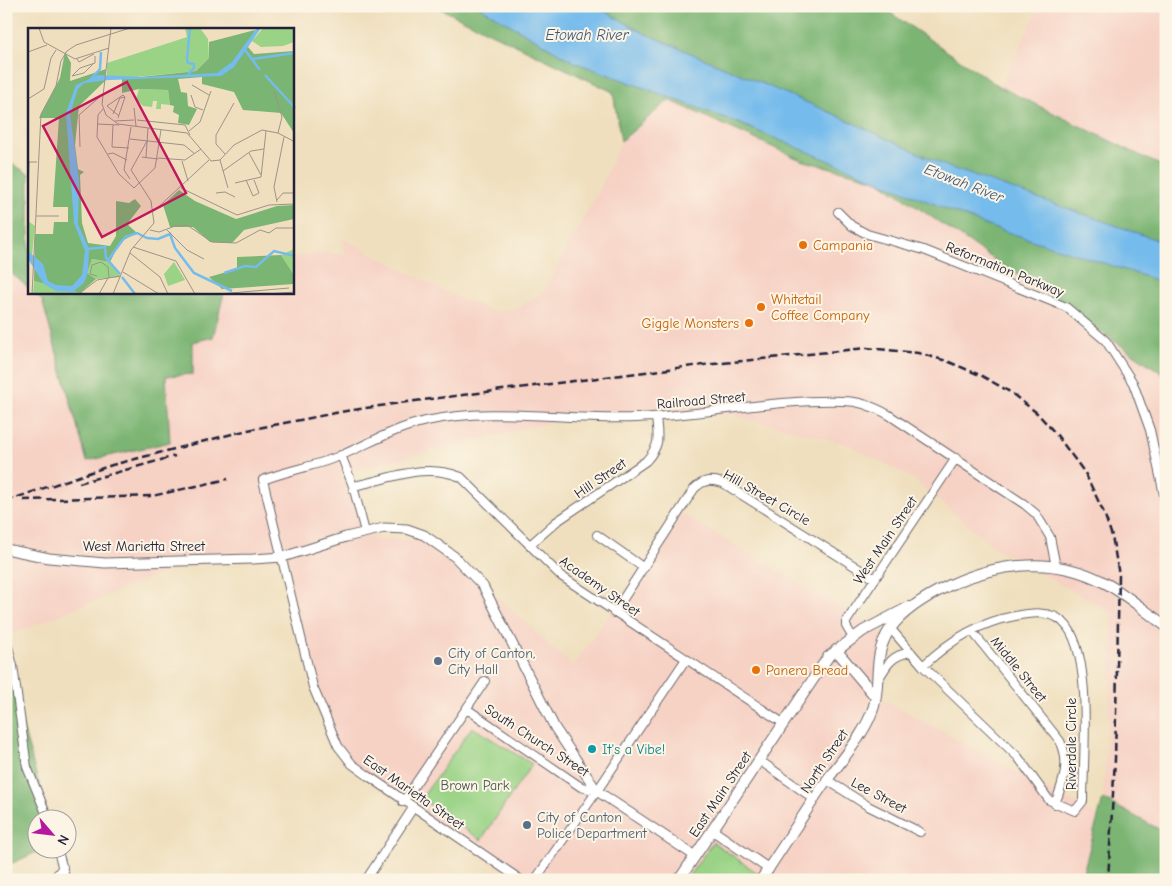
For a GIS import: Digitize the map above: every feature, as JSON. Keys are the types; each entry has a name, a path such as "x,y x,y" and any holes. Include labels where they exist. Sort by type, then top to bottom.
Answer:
{"main road":[{"path":"783,723 823,664 836,650 896,612 915,605 943,588 980,572 1009,565 1056,567 1082,574 1107,584 1166,626"},
{"path":"890,628 915,605"},
{"name":"North Street","path":"828,780 871,714 881,646 890,628"},
{"path":"836,650 875,691"},
{"name":"East Main Street","path":"678,880 783,723"},
{"name":"North Street","path":"761,880 814,799"}],"street":[{"name":"Reformation Parkway","path":"838,212 852,226 867,234 924,250 1066,306 1106,341 1133,382 1150,430 1166,504"},
{"name":"Railroad Street","path":"283,557 262,480 287,470 341,455 402,428 453,417 506,414 609,419 656,417 791,403 856,402 872,406 889,415 1024,504 1036,514 1050,537 1056,567"},
{"name":"Hill Street","path":"530,545 556,522 646,461 655,451 658,442 656,417"},
{"path":"341,455 353,486 365,532"},
{"name":"West Main Street","path":"853,638 846,626 846,622 956,458"},
{"name":"Academy Street","path":"353,486 423,469 452,473 461,477 561,576 783,723"},
{"name":"Hill Street Circle","path":"614,612 694,489 703,481 713,480 723,483 875,579"},
{"name":"West Marietta Street","path":"6,549 49,558 104,563 283,557 365,532 395,526 424,535 473,574 483,586 555,728 597,792"},
{"path":"597,535 644,568"},
{"name":"East Marietta Street","path":"283,557 313,687 338,746 352,764 403,802 521,880"},
{"name":"Riverdale Circle","path":"1035,613 1049,615 1062,620 1072,635 1078,647 1083,683 1083,801 1075,811 1055,804 1035,784 1030,772 1018,757 923,666 939,650 972,631 991,621 1035,613"},
{"path":"890,628 923,666"},
{"name":"Middle Street","path":"972,631 1060,741 1067,754 1064,782 1055,804"},
{"path":"6,639 13,666 27,767 44,808"},
{"path":"875,691 891,659 900,654 911,652"},
{"path":"535,880 597,792 686,659"},
{"path":"403,802 485,681"},
{"name":"South Church Street","path":"467,709 581,787 597,792 695,856"},
{"path":"759,760 814,799"},
{"name":"North Street","path":"814,799 828,780"},
{"name":"Lee Street","path":"828,780 868,806 920,832"},
{"path":"366,880 414,808"},
{"path":"712,830 769,869"},
{"path":"61,858 66,880"},
{"path":"53,880 63,867"}],"shaded area":[{"path":"1040,6 1166,6 1166,168 1000,87"},
{"path":"669,99 801,160 877,180 1166,376 1166,833 1103,799 1112,659 1112,613 997,549 912,478 847,444 733,415 580,415 341,473 375,539 437,540 573,667 679,512 884,633 877,696 1097,816 1081,880 755,880 759,873 713,842 686,880 517,880 341,761 280,559 181,565 6,637 6,269 28,287 28,294 34,294 42,300 87,461 166,375 193,341 223,294 294,294 294,257 320,252 345,255 342,238 452,295 495,312 518,308 543,292 601,187 621,141"}],"green space":[{"path":"435,6 880,6 1000,87 1166,168 1166,376 877,180 801,160 669,100 621,141 613,92"},
{"path":"6,160 28,173 28,287 6,269"},
{"path":"34,294 224,294 213,337 193,342 193,374 166,376 170,442 87,461 42,300"},
{"path":"6,666 45,808 28,808 28,856 6,866"},
{"name":"Brown Park","path":"472,727 532,764 481,840 421,799"},
{"path":"1103,799 1166,833 1166,880 1081,880"},
{"path":"713,842 759,874 755,880 686,880"}],"water":[{"name":"Etowah River","path":"478,6 595,6 646,34 834,114 946,166 1166,243 1166,287 1153,279 985,225 733,121 574,62"}],"railway":[{"path":"6,501 112,465 248,430 346,411 684,367 867,348 918,353 947,361 982,376 1010,392 1037,413 1056,434 1085,473 1104,513 1112,536 1119,575 1115,759 1108,880"},
{"path":"79,483 175,456"},
{"path":"23,500 152,496 228,479"}],"place":[{"name":"Campania","path":"803,245"},
{"name":"Whitetail Coffee Company","path":"761,307"},
{"name":"Giggle Monsters","path":"749,323"},
{"name":"City of Canton, City Hall","path":"438,661"},
{"name":"Panera Bread","path":"756,670"},
{"name":"It's a Vibe!","path":"592,749"},
{"name":"City of Canton Police Department","path":"527,825"}]}
